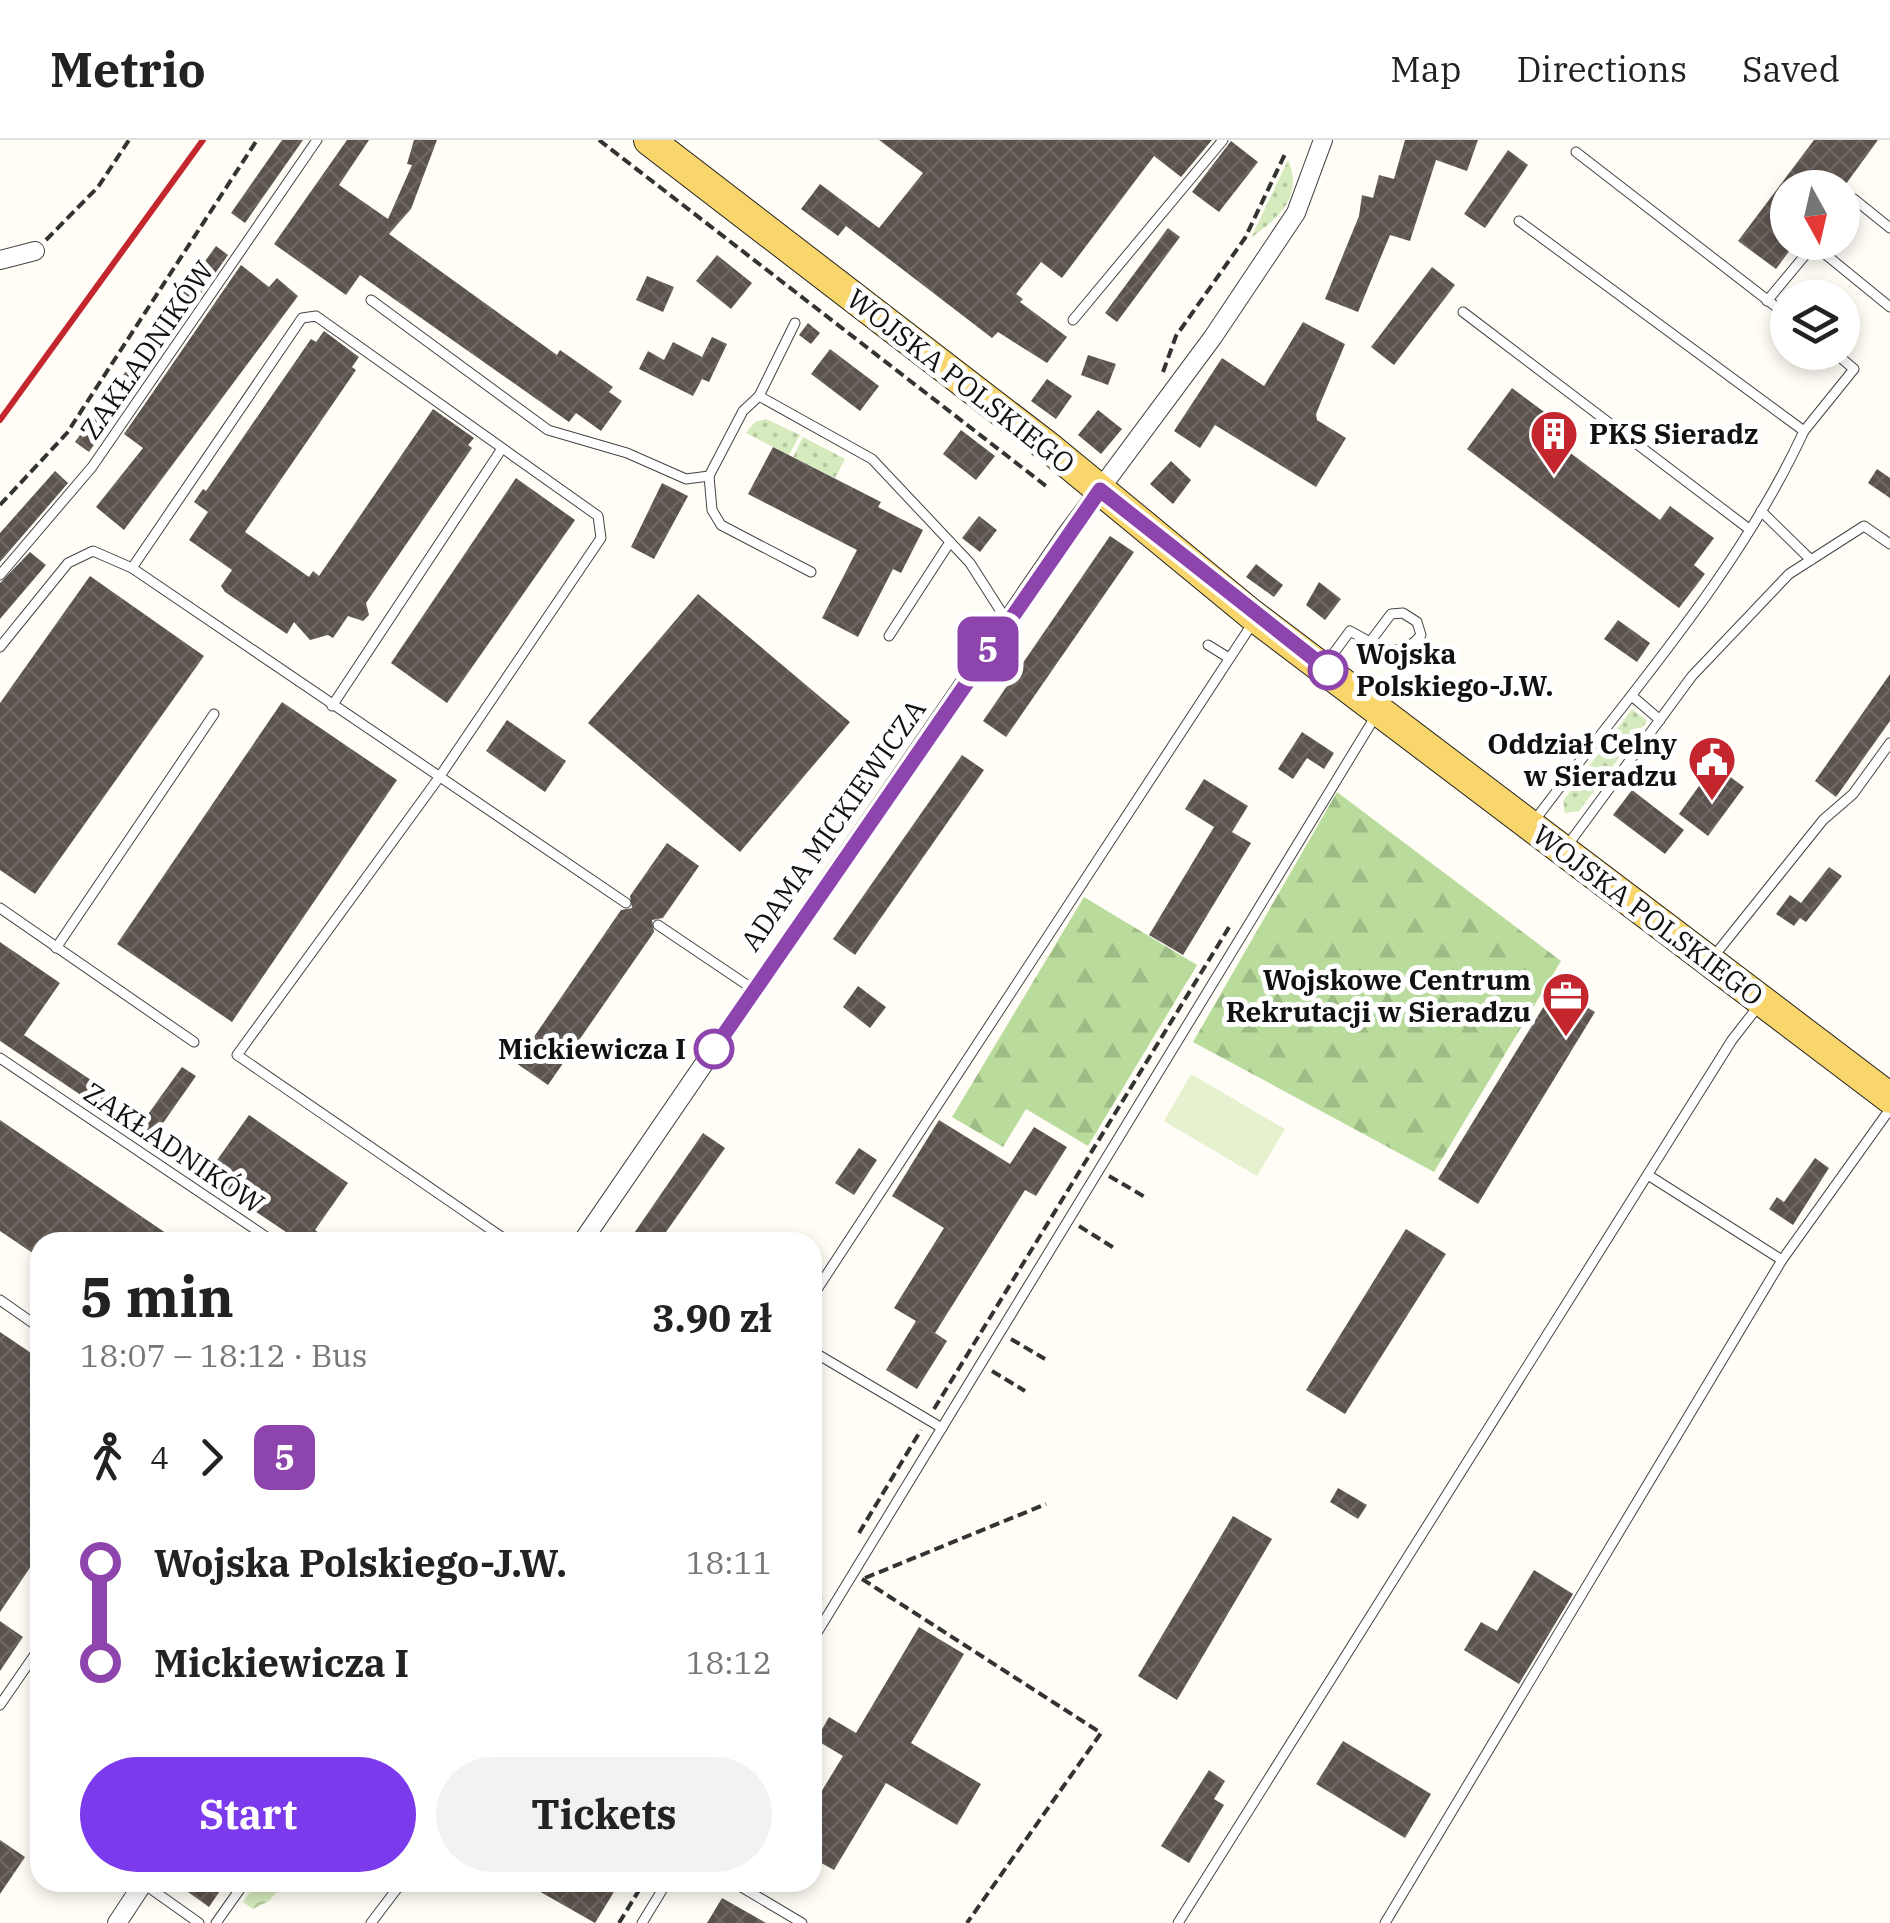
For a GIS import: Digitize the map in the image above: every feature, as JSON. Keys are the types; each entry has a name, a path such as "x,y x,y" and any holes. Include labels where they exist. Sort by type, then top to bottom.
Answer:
{"main road":[{"name":"WOJSKA POLSKIEGO","path":"649,140 1100,490 1256,618 1890,1098"}],"street":[{"name":"ADAMA MICKIEWICZA","path":"589,1232 1007,621 1212,338 1296,213 1322,140"},
{"path":"0,260 35,251"},
{"path":"117,1923 138,1892"}],"lane":[{"name":"ZAKŁADNIKÓW","path":"0,575 92,467 317,140"},
{"path":"1073,320 1223,140"},
{"path":"1576,152 1770,303"},
{"path":"1860,204 1890,228"},
{"path":"1520,221 1804,431"},
{"path":"1767,301 1802,260"},
{"path":"1834,260 1890,308"},
{"path":"370,300 548,430 627,453 686,479 709,476"},
{"path":"1463,312 1749,528"},
{"path":"132,568 302,318 316,316 598,516 600,538 438,778 237,1055 494,1232"},
{"path":"795,324 760,396 743,410 709,476 712,510 722,524 811,572"},
{"path":"1530,826 1632,696 1780,484 1804,431 1852,370"},
{"path":"760,396 872,459 970,563 1007,621"},
{"path":"332,706 501,450"},
{"path":"1761,510 1811,560"},
{"path":"1564,851 1692,676 1790,574 1864,526 1890,544"},
{"path":"889,636 950,542"},
{"path":"0,646 68,563 93,551 132,568 626,903"},
{"path":"1323,667 1350,631 1370,642 1398,653 1411,647 1421,635 1417,622 1403,613 1391,614 1370,642"},
{"path":"822,1282 1256,618"},
{"path":"1208,645 1228,658"},
{"path":"1632,696 1660,720"},
{"path":"822,1626 1379,710"},
{"path":"56,948 214,714"},
{"path":"1710,962 1833,808 1853,794 1890,742"},
{"path":"0,908 194,1042"},
{"path":"658,925 753,989"},
{"path":"1178,1923 1732,1040 1762,1002"},
{"name":"ZAKŁADNIKÓW","path":"0,1058 259,1232"},
{"path":"1385,1923 1782,1260 1890,1109"},
{"path":"1648,1175 1782,1260"},
{"path":"0,1300 30,1321"},
{"path":"822,1357 942,1428"},
{"path":"0,1706 30,1662"},
{"path":"156,1892 199,1923"},
{"path":"216,1923 238,1892"},
{"path":"371,1923 394,1892"},
{"path":"642,1923 661,1892"},
{"path":"750,1892 802,1923"}],"path":[{"path":"35,251 98,188 129,140"},
{"path":"0,505 67,433 257,140"},
{"path":"599,140 1046,486"},
{"path":"1158,385 1176,336 1245,238 1285,154"},
{"path":"1083,1162 1146,1197"},
{"path":"1052,1214 1068,1219 1114,1248"},
{"path":"985,1325 1045,1359"},
{"path":"968,1354 1025,1391"},
{"path":"862,1579 1101,1733 967,1923"},
{"path":"619,1923 638,1892"}],"green space":[{"path":"1288,160 1291,195 1279,214 1251,238"},
{"path":"766,419 800,435 789,455 746,433 755,422"},
{"path":"803,437 845,459 835,478 793,457"},
{"path":"1632,709 1647,721 1579,811 1565,813 1563,801"},
{"path":"1337,792 1561,961 1434,1172 1193,1042"},
{"path":"1084,897 1197,965 1088,1146 1026,1109 1003,1147 952,1117"},
{"path":"1191,1074 1285,1129 1257,1176 1164,1121"},
{"path":"250,1892 276,1892 253,1909 243,1902"}],"building":[{"path":"282,140 303,140 245,223 231,213"},
{"path":"347,140 369,140 339,185 388,219 412,165 407,164 414,140 437,140 411,209 389,234 557,355 560,350 613,387 609,392 622,401 601,431 576,413 569,422 360,275 346,295 274,244"},
{"path":"879,140 1212,140 1181,177 1154,156 1062,278 1041,262 1016,294 1023,299 1020,302 1067,337 1047,363 998,332 992,338 846,226 838,236 801,209 820,184 879,228 923,173"},
{"path":"1405,140 1478,140 1467,171 1436,160 1410,241 1390,235 1358,312 1325,299 1359,216 1362,195 1373,198 1379,175 1394,179"},
{"path":"1814,140 1878,140 1856,170 1791,170"},
{"path":"1231,141 1258,162 1219,212 1192,192"},
{"path":"1508,150 1528,165 1485,228 1464,214"},
{"path":"1770,198 1770,260 1783,260 1776,269 1738,241"},
{"path":"1168,228 1180,237 1117,322 1105,313"},
{"path":"216,246 228,255 89,452 75,442"},
{"path":"717,255 752,283 731,309 696,281"},
{"path":"241,265 269,287 277,278 298,296 124,530 96,507 143,448 124,434"},
{"path":"1432,267 1455,285 1394,365 1371,347"},
{"path":"647,276 674,287 663,312 636,300"},
{"path":"1303,322 1345,344 1316,414 1317,420 1346,438 1316,487 1215,425 1200,448 1174,431 1222,358 1264,386"},
{"path":"808,323 820,333 811,344 799,335"},
{"path":"324,331 359,357 352,367 356,370 245,532 309,577 313,571 319,576 433,409 474,438 468,445 472,448 366,603 369,615 363,621 348,616 333,638 328,635 310,640 294,622 287,634 225,592 221,586 232,570 189,540 208,512 194,502 203,489 206,491 311,339 316,342"},
{"path":"712,337 727,344 709,382 702,379 693,396 639,369 648,351 664,360 673,342 702,357"},
{"path":"830,349 879,386 860,411 811,374"},
{"path":"1088,355 1116,364 1108,385 1081,375"},
{"path":"1047,379 1072,396 1056,419 1031,401"},
{"name":"PKS Sieradz","path":"1512,388 1559,423 1549,437 1660,520 1670,506 1714,538 1694,565 1705,574 1679,608 1467,449"},
{"path":"1098,410 1122,429 1101,454 1078,435"},
{"path":"961,430 995,456 976,480 943,454"},
{"path":"773,447 881,502 878,507 923,530 901,573 893,569 858,637 822,618 857,550 748,494"},
{"path":"1171,461 1191,480 1173,504 1150,484"},
{"path":"1877,469 1890,478 1890,498 1868,483"},
{"path":"55,471 68,483 0,562 0,533"},
{"path":"516,478 575,520 447,703 391,663"},
{"path":"662,483 688,496 654,559 631,547"},
{"path":"979,516 997,530 980,552 962,538"},
{"path":"1110,536 1134,552 1006,737 983,721"},
{"path":"30,552 46,565 0,619 0,583"},
{"path":"1256,564 1283,585 1274,597 1246,577"},
{"path":"90,576 204,656 35,894 0,870 0,703"},
{"path":"1319,582 1341,599 1325,620 1306,605"},
{"path":"698,594 850,722 740,852 588,723"},
{"path":"1618,620 1650,643 1637,662 1604,639"},
{"path":"1890,674 1890,721 1836,797 1815,781"},
{"path":"282,702 397,780 232,1022 117,944"},
{"path":"507,720 566,761 545,792 486,751"},
{"path":"1302,732 1334,753 1324,769 1307,758 1293,779 1278,769"},
{"path":"962,755 984,770 855,955 833,939"},
{"path":"1714,765 1744,787 1708,836 1679,814"},
{"path":"1204,779 1248,806 1232,832 1251,843 1183,955 1149,935 1214,827 1185,809"},
{"path":"1632,790 1684,830 1665,854 1613,815"},
{"path":"667,843 699,866 663,918 652,920 654,932 548,1085 516,1063 621,910 632,908 630,896"},
{"path":"1829,867 1842,876 1806,922 1800,918 1794,926 1776,914 1790,895 1801,903"},
{"path":"0,942 60,983 24,1035 146,1117 182,1067 196,1076 161,1126 215,1163 249,1115 348,1183 315,1230 318,1232 286,1232 0,1041"},
{"path":"858,986 886,1007 870,1028 843,1007"},
{"path":"1555,988 1595,1012 1478,1204 1438,1179"},
{"path":"0,1120 164,1232 30,1232 30,1251 0,1231"},
{"path":"939,1120 1010,1164 1034,1127 1067,1147 1036,1196 1025,1190 935,1333 947,1341 917,1389 886,1370 916,1321 894,1308 944,1228 892,1196"},
{"path":"703,1133 725,1148 666,1232 635,1232"},
{"path":"859,1148 877,1160 854,1195 835,1183"},
{"path":"1815,1158 1829,1168 1793,1225 1769,1209 1777,1197 1784,1202"},
{"path":"1406,1229 1446,1254 1345,1414 1306,1390"},
{"path":"0,1332 30,1352 30,1568 0,1612"},
{"path":"1338,1488 1367,1505 1358,1519 1330,1502"},
{"path":"1233,1516 1272,1539 1177,1700 1138,1676"},
{"path":"1534,1570 1573,1594 1519,1684 1464,1650 1481,1622 1497,1631"},
{"path":"0,1621 23,1637 0,1671"},
{"path":"919,1627 964,1654 911,1743 981,1784 957,1825 886,1783 834,1870 822,1863 822,1791 843,1756 822,1744 822,1729 829,1717 856,1733"},
{"path":"1343,1741 1431,1794 1405,1838 1316,1784"},
{"path":"1209,1770 1225,1781 1214,1799 1224,1805 1189,1863 1161,1846"},
{"path":"0,1840 25,1857 0,1894"},
{"path":"188,1892 219,1892 209,1907"},
{"path":"541,1892 614,1892 595,1923"},
{"path":"722,1898 766,1923 707,1923"}],"railway":[{"path":"0,420 203,140"}],"bus line":[{"name":"5","path":"714,1049 1100,490 1251,614 1328,670"}],"place":[{"name":"PKS Sieradz","path":"1554,476"},
{"name":"Wojska Polskiego-J.W.","path":"1328,670"},
{"name":"Oddział Celny w Sieradzu","path":"1712,802"},
{"name":"Wojskowe Centrum Rekrutacji w Sieradzu","path":"1566,1038"},
{"name":"Mickiewicza I","path":"714,1049"}]}
